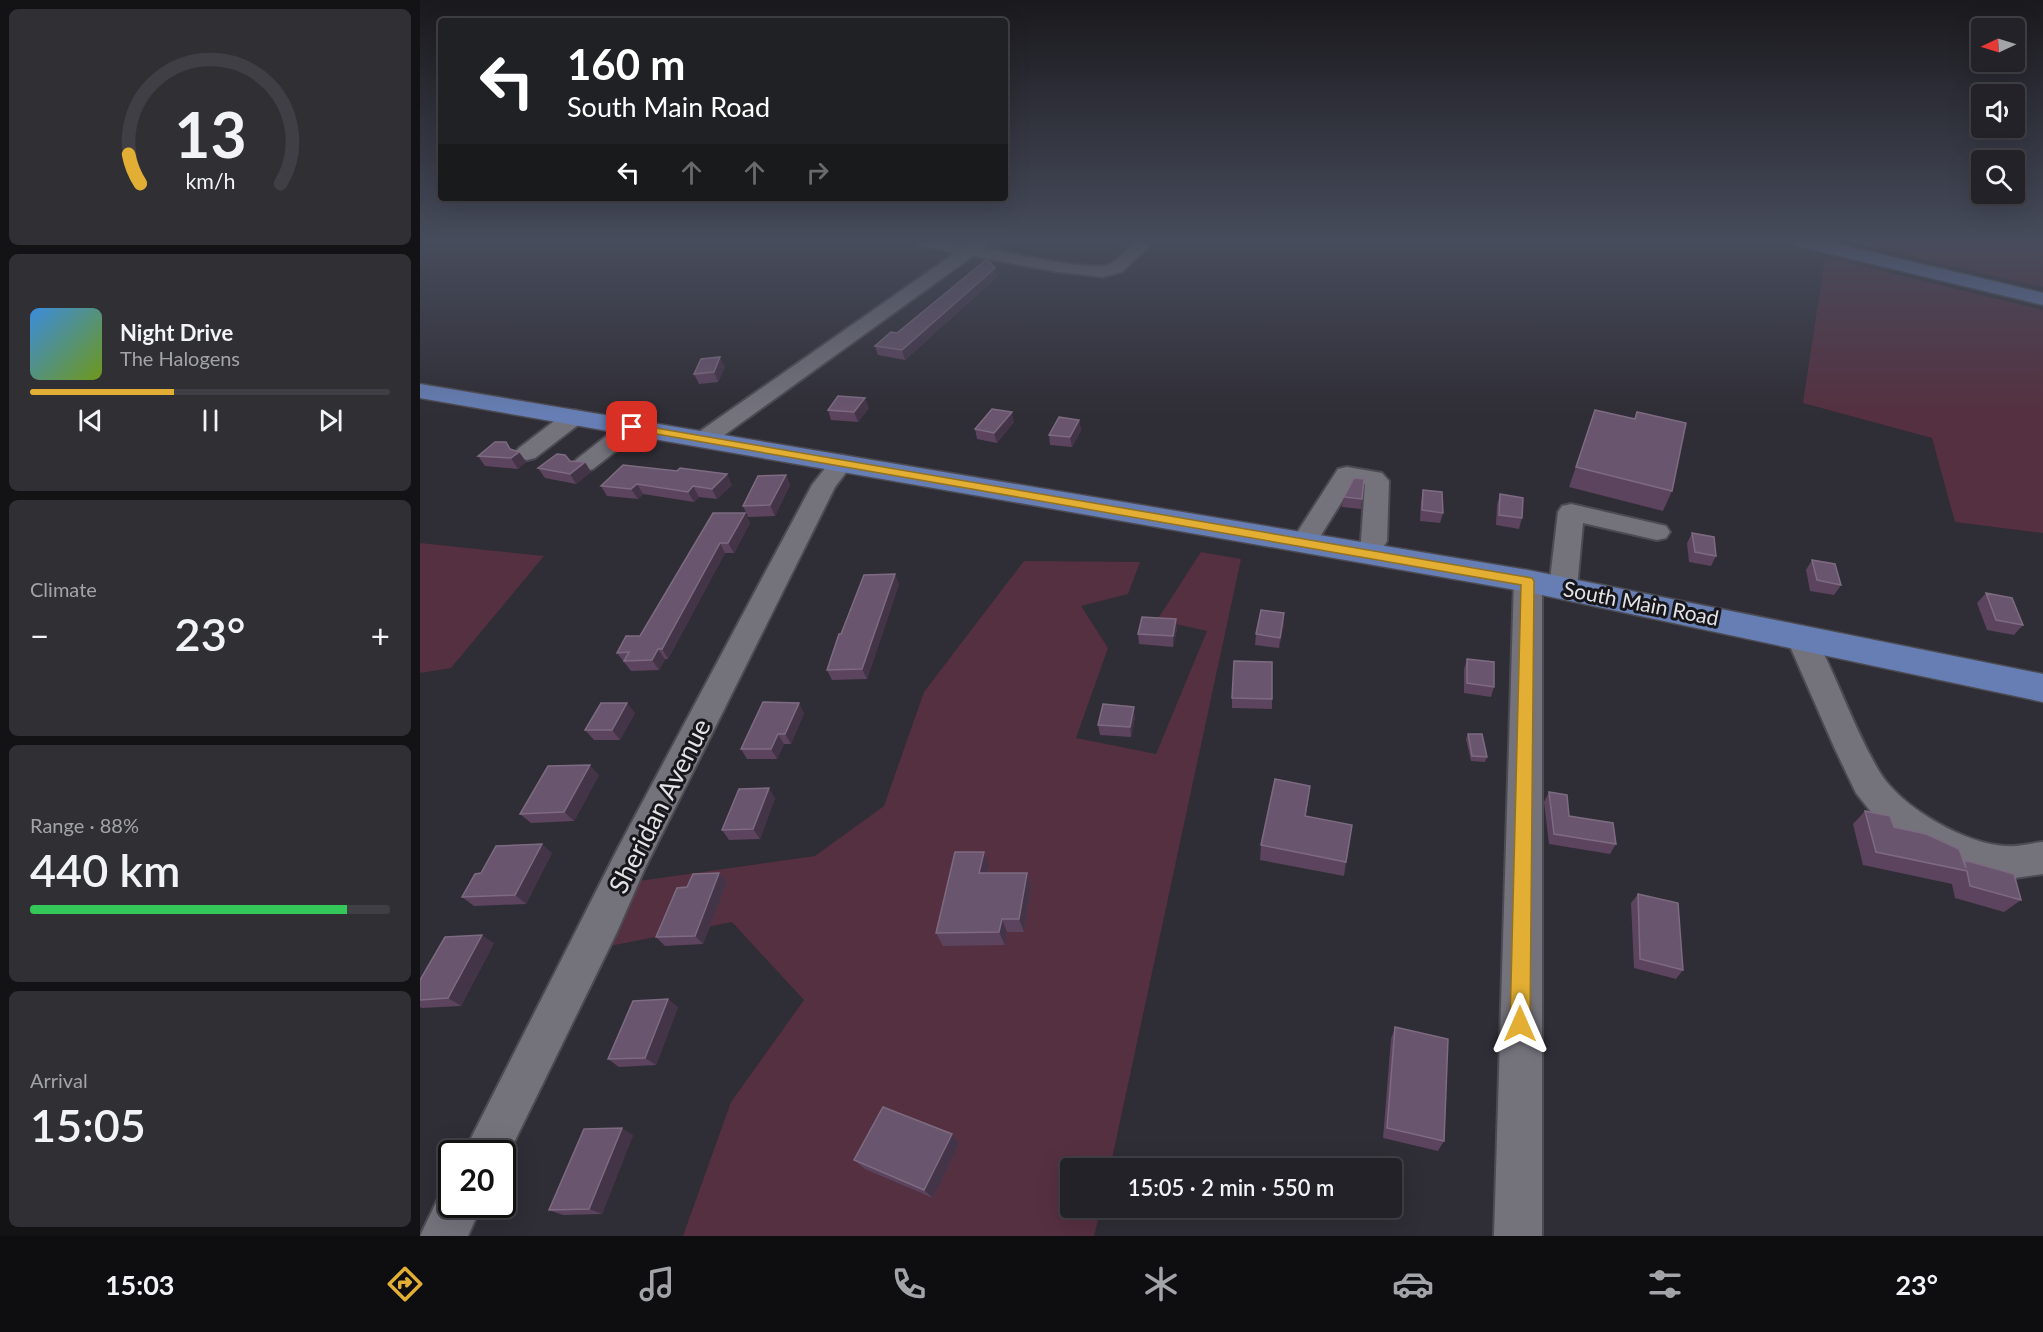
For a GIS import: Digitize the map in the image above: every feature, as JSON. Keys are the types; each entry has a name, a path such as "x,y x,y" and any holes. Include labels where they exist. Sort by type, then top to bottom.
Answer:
{"main road":[{"name":"South Main Road","path":"420,391 1528,581 2043,688"}],"street":[{"path":"704,440 900,300"},
{"path":"527,453 574,417"},
{"path":"585,464 632,427"},
{"name":"Sheridan Avenue","path":"492,1140 604,919 631,860 824,485 842,462"},
{"path":"1304,542 1347,474 1360,475 1377,481 1374,541 1367,553"},
{"path":"1563,588 1571,512 1657,532"},
{"path":"1518,1236 1528,581"},
{"path":"1801,637 1851,749 1868,783 1884,803 1926,834 1979,858 2008,863 2043,858"},
{"path":"443,1236 452,1218"}],"shaded area":[{"path":"1819,300 2001,300 2043,310 2043,533 1955,522 1932,438 1803,403"},
{"path":"420,543 544,556 451,668 420,673"},
{"path":"1201,552 1241,559 1112,1158 1060,1158 1060,1218 1098,1218 1094,1236 683,1236 731,1102 804,1000 732,922 584,951 618,884 815,856 884,806 924,692 1024,561 1140,562 1128,594 1081,606 1108,648 1076,738 1156,754 1207,631 1157,620"}],"building":[{"path":"938,300 959,300 902,350 875,346 891,332 897,333"},
{"path":"720,357 714,372 694,374 701,359"},
{"path":"838,396 865,398 854,412 828,410"},
{"path":"992,409 1012,412 994,433 975,429"},
{"path":"1595,410 1635,419 1637,412 1686,423 1672,491 1576,467"},
{"path":"1059,417 1079,420 1070,437 1049,435"},
{"path":"495,442 506,442 510,449 519,452 511,458 478,456"},
{"path":"557,454 565,455 570,461 585,462 570,474 538,468"},
{"path":"623,465 677,471 680,468 727,474 712,489 693,486 688,492 637,484 631,489 601,486"},
{"path":"786,475 770,505 743,506 758,476"},
{"path":"1354,478 1364,479 1362,499 1344,497"},
{"path":"1423,490 1442,492 1443,513 1422,510"},
{"path":"1500,494 1523,498 1522,518 1499,515"},
{"path":"713,513 745,513 728,543 720,543 662,649 658,649 652,660 624,661 629,652 617,653 626,636 640,636"},
{"path":"1692,533 1714,537 1716,556 1695,552"},
{"path":"1812,560 1835,564 1841,585 1817,580"},
{"path":"895,574 862,669 827,670 839,634 841,634 864,575"},
{"path":"1986,593 2012,598 2023,625 1996,620"},
{"path":"1261,610 1284,613 1280,638 1256,634"},
{"path":"1142,617 1176,619 1173,636 1138,634"},
{"path":"1467,659 1494,662 1494,687 1467,683"},
{"path":"1234,661 1272,662 1272,699 1232,698"},
{"path":"763,702 799,703 785,734 778,734 771,749 741,749"},
{"path":"601,703 627,703 612,730 585,730"},
{"path":"1103,704 1134,707 1130,727 1098,725"},
{"path":"1468,734 1482,734 1487,757 1472,756"},
{"path":"590,765 564,812 520,814 548,766"},
{"path":"1275,779 1310,786 1305,816 1352,825 1346,862 1261,845"},
{"path":"769,788 753,829 722,830 739,789"},
{"path":"1549,792 1567,795 1569,816 1613,823 1616,844 1554,834"},
{"path":"1865,811 1890,816 1894,827 1926,834 1959,849 1966,868 1964,860 2014,874 2021,900 1970,886 1967,871 1876,852"},
{"path":"542,844 515,895 462,897 475,874 481,873 496,846"},
{"path":"955,852 984,852 979,873 1027,873 1019,919 1002,919 999,932 936,933"},
{"path":"719,873 695,936 656,937 677,888 687,887 693,874"},
{"path":"1638,894 1678,903 1683,970 1640,959"},
{"path":"482,935 448,998 420,1000 420,980 445,937"},
{"path":"668,999 645,1058 608,1059 633,1001"},
{"path":"1395,1027 1448,1039 1444,1141 1387,1128"},
{"path":"883,1107 952,1134 924,1190 854,1160"},
{"path":"622,1128 589,1209 549,1210 584,1129"}],"route":[{"path":"632,427 1528,581 1520,1024"}]}
